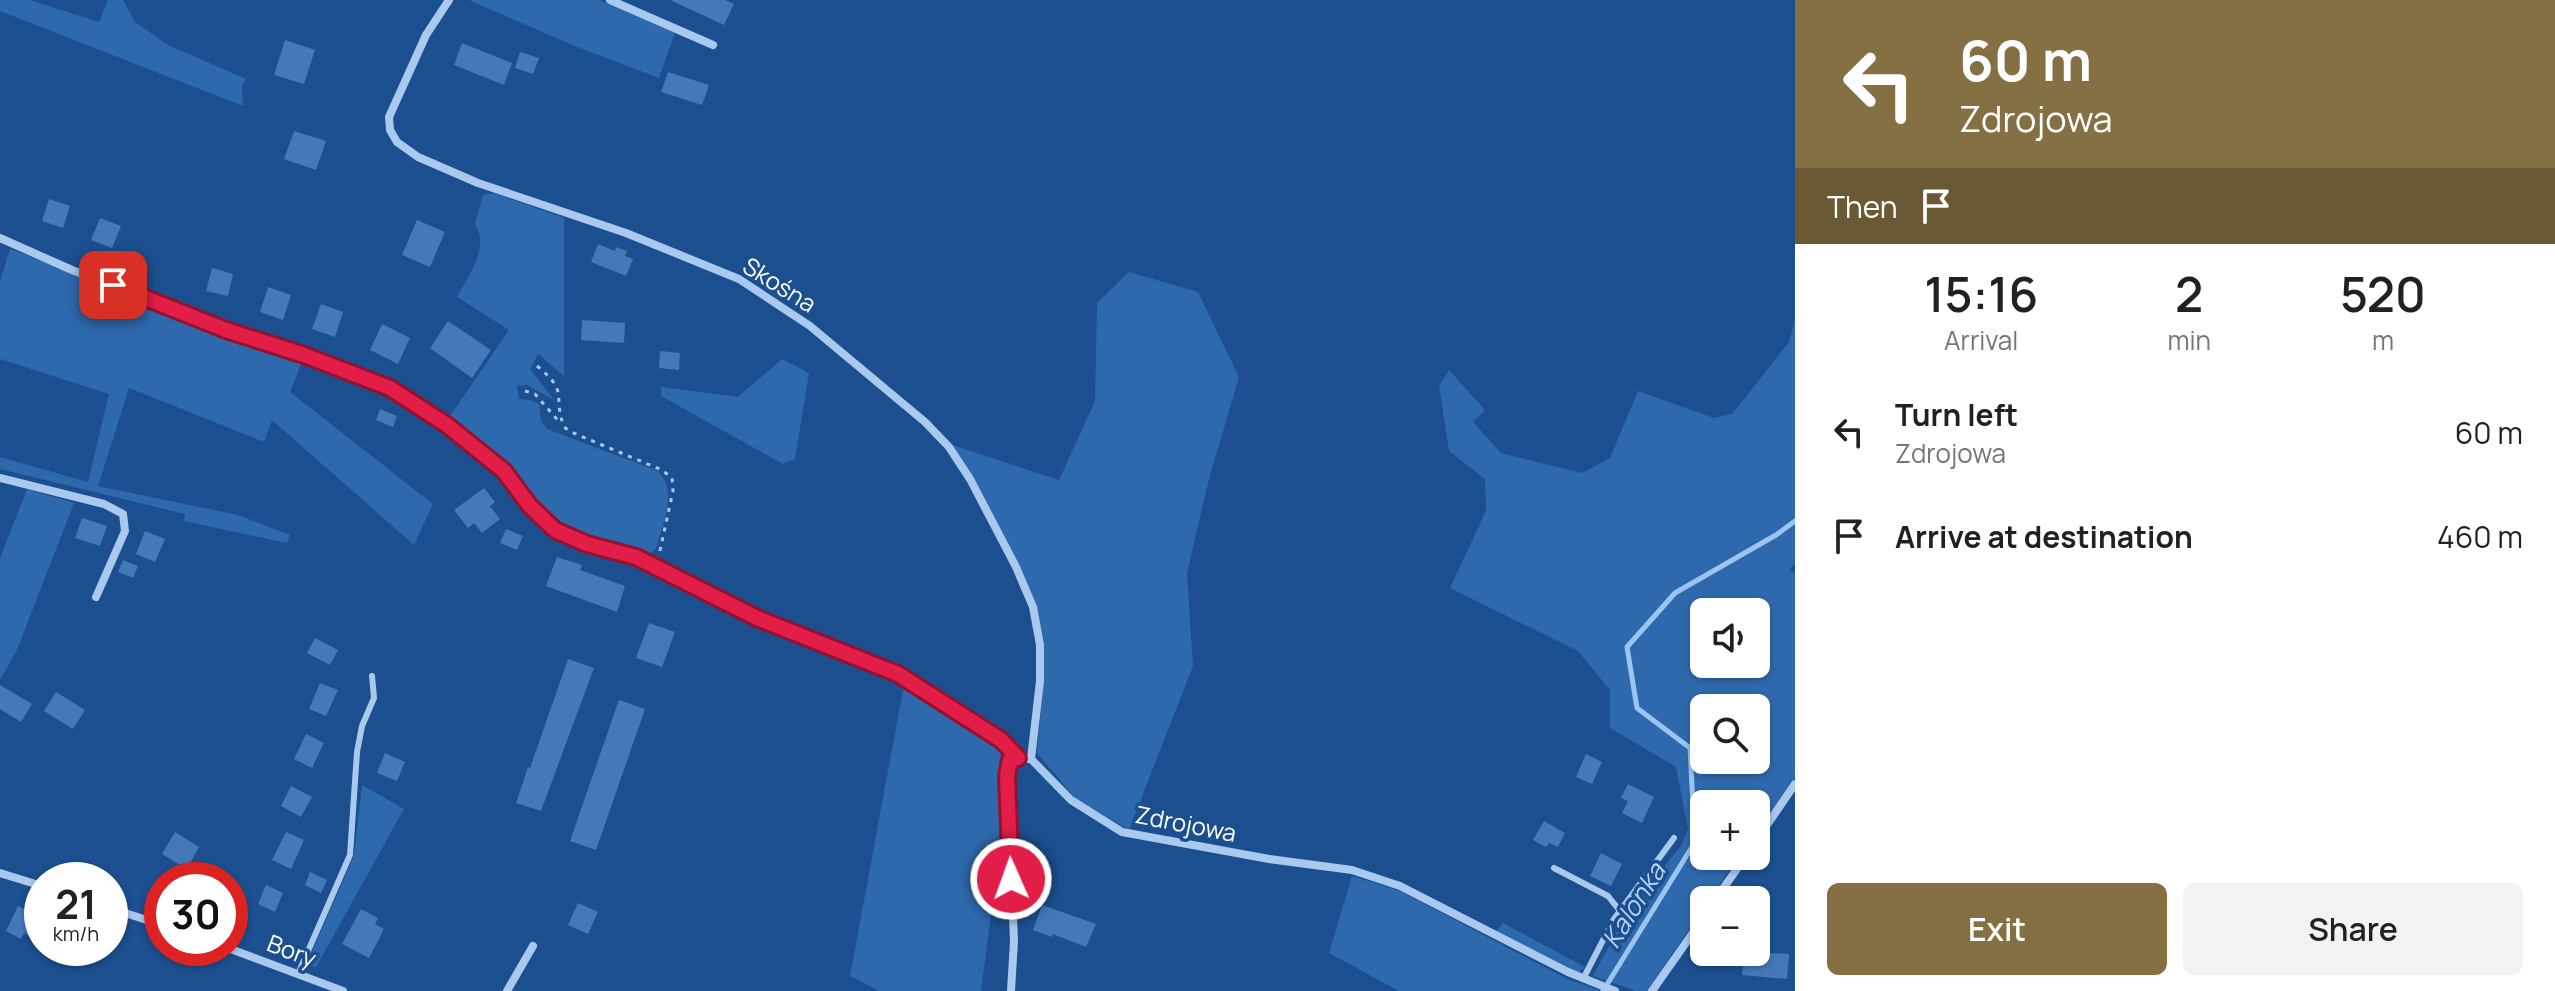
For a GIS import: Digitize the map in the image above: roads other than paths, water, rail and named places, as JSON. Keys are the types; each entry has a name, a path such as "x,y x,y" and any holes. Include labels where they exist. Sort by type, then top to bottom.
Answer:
{"street":[{"name":"Skośna","path":"449,0 426,35 389,117 390,130 397,142 418,157 478,183 626,233 739,279 810,326 925,422 949,447 970,479 1016,567 1033,607 1040,645 1040,681 1031,759"},
{"path":"610,0 713,45"},
{"path":"0,238 72,270 226,330 304,355 390,388 447,425 504,471 530,506 555,530 587,544 636,557 757,618 898,674 1001,740 1018,758"},
{"path":"0,478 104,504 123,514 125,531 96,597"},
{"path":"1011,991 1014,941 1007,776 1010,760 1031,759"},
{"name":"Zdrojowa","path":"1031,759 1071,800 1122,832 1269,859 1352,870 1400,886 1587,981 1615,991"},
{"path":"1770,821 1795,784"},
{"path":"0,873 24,880"},
{"path":"1652,991 1690,937"},
{"path":"507,991 533,946"},
{"name":"Bory","path":"248,955 343,991"}],"lane":[{"path":"298,974 350,855 357,752 362,726 374,698 372,676"},
{"path":"1587,981 1620,911 1674,838"},
{"path":"1554,868 1608,896 1620,911"}],"waterway":[{"name":"Kalonka","path":"1603,991 1695,842 1690,748 1637,708 1627,647 1675,593 1795,521"}]}
